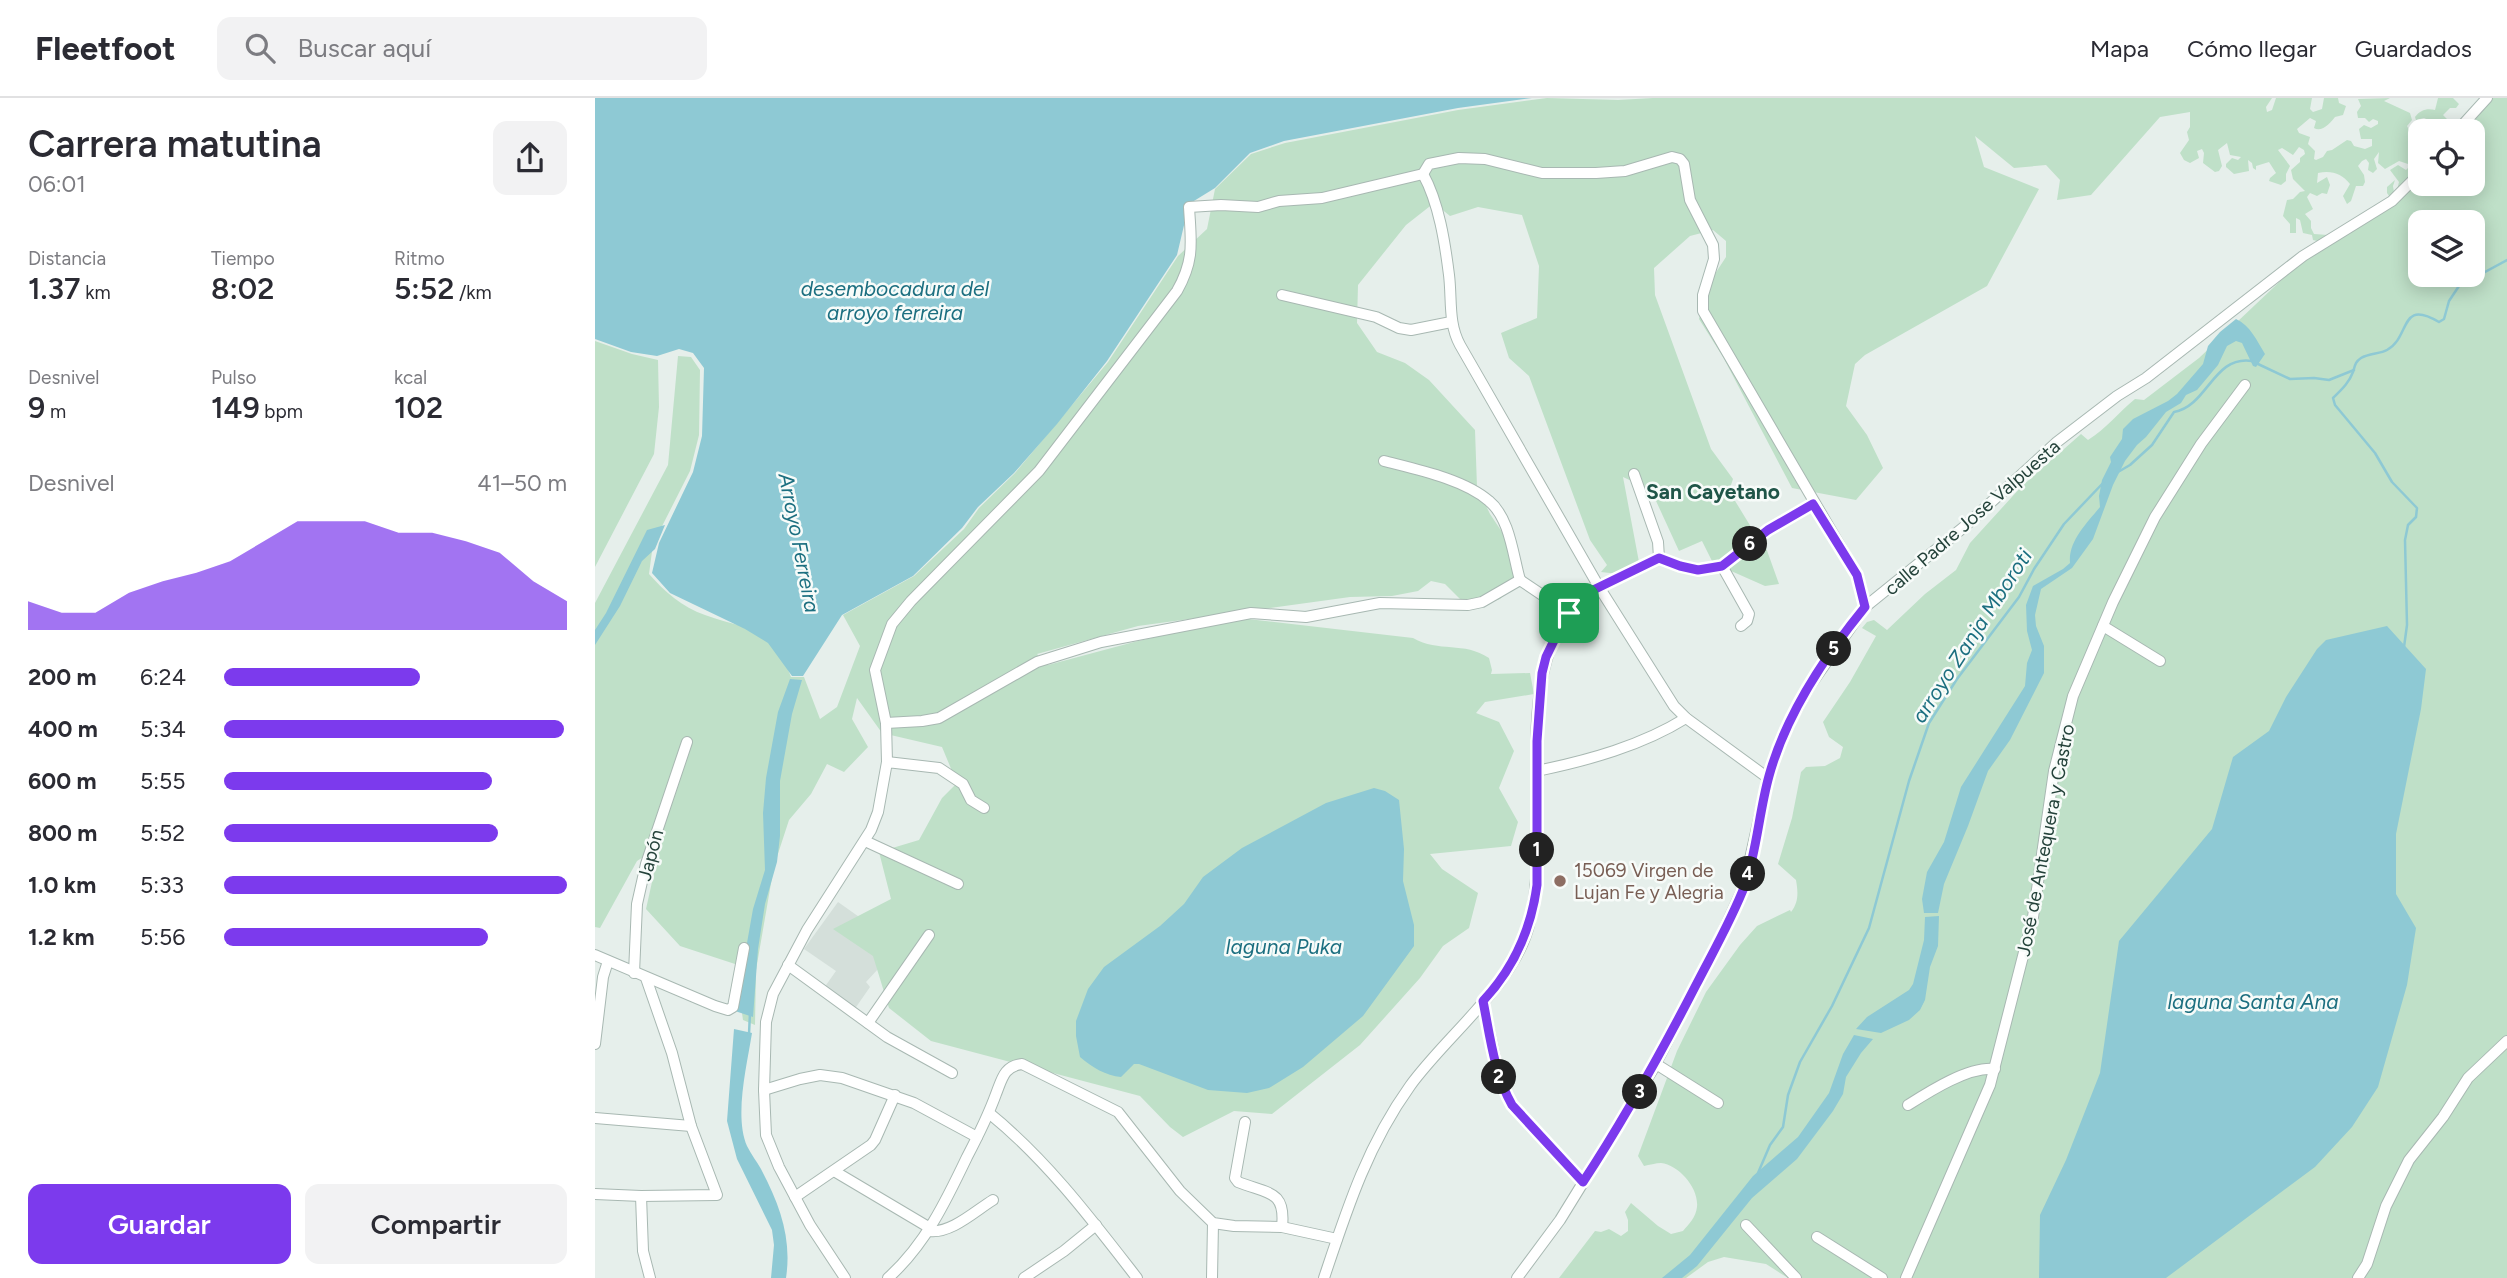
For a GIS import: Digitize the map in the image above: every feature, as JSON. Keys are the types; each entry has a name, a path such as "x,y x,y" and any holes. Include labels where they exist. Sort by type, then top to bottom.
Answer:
{"street":[{"path":"2468,119 2487,98"},
{"path":"845,1278 832,1261 795,1197 766,1135 766,1022 773,994 788,965 807,930 865,841 878,812 887,762 886,723 875,670 892,624 911,601 1039,471 1177,291 1188,272 1191,250 1189,207 1258,207 1279,201 1322,198 1423,174 1429,164 1459,158 1485,159 1542,173 1625,171 1672,157 1680,159 1684,164 1691,200 1713,245 1714,258 1703,295 1703,311 1813,504 1857,575 1865,607"},
{"path":"1423,174 1439,219 1450,277 1451,322 1459,345 1599,587 1674,706 1686,718 1768,778"},
{"name":"calle Padre Jose Valpuesta","path":"1517,1278 1560,1220 1656,1064 1744,886 1768,778 1789,723 1809,687 1865,607 1964,527 2057,442 2117,396 2146,378 2303,256 2392,201 2408,185"},
{"path":"1282,295 1376,317 1399,328 1411,330 1451,322"},
{"name":"José de Antequera y Castro","path":"1906,1278 1943,1189 1977,1118 1995,1069 2033,917 2054,771 2073,696 2155,517 2201,444 2245,385"},
{"path":"1384,461 1440,476 1490,501 1508,534 1520,580 1569,613"},
{"path":"1634,474 1658,542 1659,558"},
{"path":"1324,1278 1359,1174 1391,1114 1424,1069 1501,982 1528,930 1537,885 1537,771 1542,673 1556,635 1569,613 1585,594 1659,558 1698,570 1722,566 1768,530 1813,504"},
{"path":"1722,566 1749,614 1747,621 1741,625"},
{"path":"886,723 939,718 1037,662 1101,642 1251,613 1306,617 1380,603 1468,605 1482,602 1520,580"},
{"path":"2103,626 2160,661"},
{"path":"1537,771 1592,759 1624,748 1686,718"},
{"name":"Japón","path":"634,973 638,904 646,864 687,742"},
{"path":"887,762 939,768 963,784 971,800 984,808"},
{"path":"865,841 957,884"},
{"path":"868,1023 929,935"},
{"path":"595,955 728,1010 733,1007 744,948"},
{"path":"595,1044 603,978 608,961"},
{"path":"788,965 894,1041 952,1073"},
{"path":"595,1194 717,1195 691,1126 672,1053 646,978"},
{"path":"1483,1001 1500,1081 1512,1105 1583,1182"},
{"path":"2358,1278 2367,1264 2386,1206 2409,1160 2443,1117 2468,1078 2507,1041"},
{"path":"888,1278 904,1264 929,1230 989,1113 1003,1074 1010,1067 1022,1064 1118,1112 1179,1191 1213,1223 1282,1227 1337,1238"},
{"path":"1656,1064 1719,1103"},
{"path":"1909,1105 1930,1091 1968,1074 1995,1069"},
{"path":"764,1090 800,1079 831,1076 895,1095 977,1137"},
{"path":"795,1197 875,1140 895,1095"},
{"path":"989,1113 1025,1145 1096,1225 1137,1278"},
{"path":"595,1118 691,1126"},
{"path":"1245,1122 1235,1178 1238,1182 1278,1199 1284,1209 1282,1227"},
{"path":"834,1171 936,1232 946,1229 993,1200"},
{"path":"641,1196 643,1251 650,1278"},
{"path":"1212,1278 1213,1223"},
{"path":"1024,1278 1096,1225"},
{"path":"1747,1225 1793,1277"},
{"path":"1817,1237 1882,1278"}],"shaded area":[{"path":"838,902 879,931 878,969 866,982 870,987 854,1010 824,988 836,971 804,949"}],"green space":[{"path":"1547,98 2272,98 2266,107 2267,112 2272,110 2276,98 2312,98 2310,109 2313,112 2322,109 2324,98 2338,98 2339,103 2346,106 2343,115 2335,117 2320,129 2314,128 2316,121 2310,118 2297,129 2299,133 2310,137 2308,144 2315,151 2316,160 2347,140 2354,146 2365,149 2372,146 2372,139 2361,139 2359,129 2364,125 2371,128 2378,124 2378,121 2373,119 2369,122 2365,118 2358,118 2357,112 2361,106 2358,99 2390,98 2384,101 2410,113 2412,119 2408,119 2407,126 2408,164 2399,161 2385,169 2378,163 2379,152 2374,159 2377,169 2373,173 2368,170 2369,163 2366,159 2362,161 2358,166 2365,182 2363,186 2356,186 2351,201 2347,204 2343,196 2350,184 2340,175 2318,173 2317,183 2327,177 2330,185 2327,194 2317,196 2310,193 2307,197 2313,209 2305,214 2311,221 2314,234 2328,235 2392,200 2387,193 2387,187 2395,180 2394,192 2397,190 2399,182 2390,170 2398,165 2406,170 2408,168 2408,196 2485,196 2485,119 2470,119 2488,98 2507,98 2507,1278 1788,1278 1766,1264 1724,1257 1708,1262 1686,1278 1559,1278 1595,1231 1609,1229 1621,1236 1628,1231 1625,1212 1631,1203 1671,1234 1683,1231 1695,1214 1697,1200 1687,1179 1668,1165 1661,1163 1644,1166 1638,1156 1677,1051 1706,992 1757,926 1790,910 1791,912 1797,901 1796,880 1778,864 1792,818 1801,772 1806,767 1825,766 1840,758 1843,747 1829,737 1823,722 1876,636 1862,628 1867,622 1874,620 1887,630 1925,594 1956,570 1970,543 2021,487 2081,434 2088,440 2135,399 2144,400 2199,358 2310,253 2317,241 2313,240 2312,235 2303,233 2300,220 2296,218 2296,233 2290,233 2290,224 2283,216 2287,200 2305,191 2293,179 2291,170 2300,162 2300,158 2305,154 2304,150 2299,147 2293,155 2282,148 2278,150 2290,166 2286,181 2281,185 2269,181 2276,173 2269,162 2256,166 2256,170 2248,160 2249,171 2234,174 2226,164 2232,158 2238,160 2241,157 2230,155 2227,143 2218,150 2222,166 2215,172 2203,163 2202,149 2197,151 2199,158 2190,163 2184,160 2180,153 2189,140 2187,132 2190,127 2190,112 2160,117 2091,195 2057,200 2060,180 2046,165 2014,168 1975,136 1984,167 2039,189 1987,286 1865,355 1855,364 1846,406 1867,435 1883,468 1856,500 1792,488 1723,357 1699,319 1709,283 1726,257 1726,241 1713,230 1690,236 1654,268 1655,295 1711,449 1733,479 1729,491 1751,527 1760,531 1779,584 1765,586 1713,563 1702,541 1679,551 1651,490 1623,477 1639,562 1619,574 1601,572 1607,565 1590,540 1529,376 1509,358 1501,333 1537,318 1539,266 1522,215 1478,207 1450,216 1434,203 1406,225 1358,285 1357,323 1377,352 1405,363 1429,380 1475,430 1477,487 1490,514 1512,547 1515,584 1500,599 1470,609 1445,584 1431,581 1418,591 1392,596 1350,597 1138,626 1037,654 1048,665 1239,618 1413,638 1432,645 1480,653 1489,658 1491,674 1530,673 1534,694 1485,702 1476,713 1499,722 1514,751 1499,788 1518,822 1511,846 1430,854 1442,869 1478,893 1469,928 1443,946 1420,978 1360,1045 1272,1114 1234,1111 1183,1137 1140,1096 931,1041 889,1008 873,956 833,929 891,899 879,852 919,840 942,798 957,783 942,747 882,733 857,698 852,719 868,747 844,772 827,764 811,794 789,820 774,866 756,970 755,1025 743,1020 735,964 680,946 646,909 660,846 637,861 600,928 595,927 595,603 668,465 678,356 691,357 700,370 699,435 690,471 653,544 649,574 668,593 689,608 768,638 784,660 791,677 804,677 820,719 837,707 860,646 843,615 914,576 964,529 979,508 1015,473 1108,362 1178,256 1207,229 1215,189 1251,154 1285,143 1458,110"},
{"path":"2438,98 2453,98 2459,104 2443,115 2447,119 2416,119 2424,110 2435,110"},
{"path":"595,341 658,360 659,407 654,454 595,567"}],"water":[{"name":"desembocadura del arroyo ferreira","path":"595,98 1532,98 1458,108 1284,141 1250,153 1215,188 1189,204 1177,255 1107,361 1057,424 1014,473 978,507 962,528 913,576 842,615 803,676 792,676 768,643 670,593 652,573 659,543 693,472 702,436 704,368 693,353 679,349 657,356 631,352 595,339"},
{"path":"2236,319 2249,329 2265,354 2256,367 2242,343 2236,341 2227,346 2218,365 2197,390 2186,395 2181,403 2166,412 2125,461 2093,539 2072,568 2041,589 2035,615 2036,626 2044,646 2044,673 2010,740 1988,771 1944,884 1938,913 1924,913 1922,899 1927,872 1944,842 1961,787 2025,686 2027,663 2032,650 2027,631 2026,605 2033,586 2070,563 2075,540 2100,507 2102,480 2111,462 2110,457 2122,439 2123,429 2133,419 2177,394 2203,364 2208,346"},
{"path":"665,525 655,549 642,561 620,606 595,645 595,630 647,530"},
{"name":"laguna Santa Ana","path":"2387,626 2426,669 2421,709 2396,834 2396,894 2416,928 2407,985 2378,1087 2352,1127 2315,1167 2166,1278 2039,1278 2040,1215 2066,1160 2100,1073 2119,941 2212,829 2233,757 2269,731 2286,697 2317,649 2326,640"},
{"path":"790,679 802,680 792,714 780,781 780,836 758,949 753,1017 735,1011 753,909 765,870 763,813 766,778 778,712"},
{"name":"laguna Puka","path":"1374,788 1399,800 1404,849 1403,881 1414,925 1414,946 1363,1016 1303,1067 1269,1088 1247,1093 1208,1090 1139,1064 1134,1064 1121,1077 1110,1075 1080,1057 1076,1021 1088,989 1104,967 1160,926 1184,904 1203,877 1242,848 1326,803"},
{"path":"1939,916 1938,946 1930,967 1925,1000 1920,1010 1909,1020 1881,1033 1856,1029 1867,1017 1909,990 1913,984 1924,940 1925,917"},
{"path":"734,1029 752,1033 743,1090 743,1134 774,1196 783,1222 787,1249 786,1278 771,1278 774,1245 772,1230 737,1159 727,1121"},
{"path":"1854,1035 1873,1039 1846,1077 1843,1094 1833,1111 1797,1159 1752,1198 1697,1266 1682,1278 1662,1278 1690,1255 1753,1176 1798,1137 1829,1093 1843,1054"}],"waterway":[{"path":"2404,647 2407,625 2405,540 2408,525 2416,517 2417,508 2392,482 2375,453 2335,405 2333,398 2349,380 2357,361 2364,356 2387,350 2400,337 2411,317 2417,314 2439,322 2444,319 2449,301 2459,286 2507,260"},
{"name":"arroyo Zanja Mboroti","path":"2118,472 2152,445 2174,412 2195,401 2219,373 2239,361 2252,361"},
{"name":"arroyo Zanja Mboroti","path":"2258,364 2290,379 2329,380 2354,370"},
{"name":"arroyo Zanja Mboroti","path":"1758,1173 1770,1145 1783,1127 1788,1095 1800,1062 1832,1006 1869,928 1909,781 1929,723 1957,679 2019,597 2064,524 2104,482"},
{"name":"Arroyo Ferreira","path":"749,1034 750,1013"}],"place":[{"name":"15069 Virgen de Lujan Fe y Alegria","path":"1560,881"}],"district":[{"name":"San Cayetano","path":"1713,492"}],"route":[{"path":"1813,504 1857,575 1865,607 1809,687 1789,723 1768,778 1750,868 1734,909 1653,1069 1583,1182 1512,1105 1500,1081 1483,1001 1501,982 1512,962 1528,930 1534,905 1537,885 1537,741 1542,673 1546,657 1569,613 1585,594 1659,558 1698,570 1722,566 1768,530 1813,504"}]}
